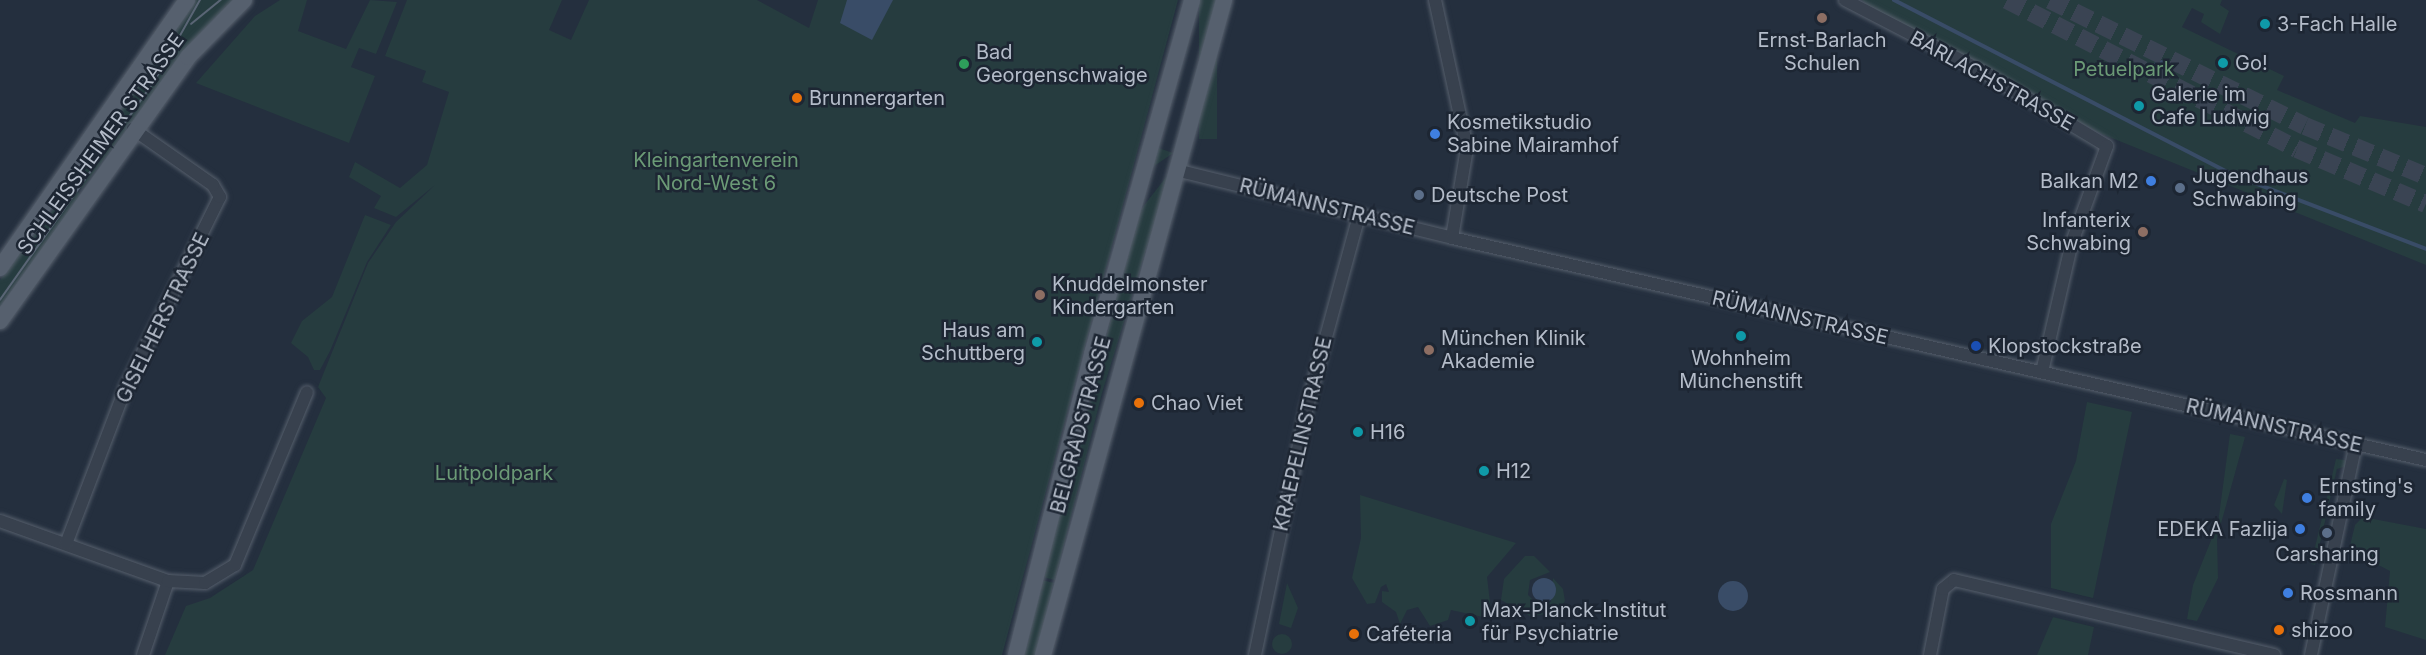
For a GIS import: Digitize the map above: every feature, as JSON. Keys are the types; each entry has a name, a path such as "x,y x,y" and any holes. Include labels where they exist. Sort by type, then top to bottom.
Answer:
{"main road":[{"name":"SCHLEISSHEIMER STRASSE","path":"0,268 187,0"},
{"name":"SCHLEISSHEIMER STRASSE","path":"0,321 133,129 194,50 244,0"},
{"name":"BELGRADSTRASSE","path":"1016,655 1092,354 1192,0"},
{"name":"BELGRADSTRASSE","path":"1043,655 1224,0"}],"street":[{"path":"1435,0 1467,147 1452,238"},
{"name":"BARLACHSTRASSE","path":"1845,0 1980,70 2107,146 2072,242 2042,372"},
{"name":"GISELHERSTRASSE","path":"66,544 126,387 219,203 213,185 133,129"},
{"name":"RÜMANNSTRASSE","path":"1176,170 1452,238 2426,460"},
{"name":"KRAEPELINSTRASSE","path":"1255,655 1309,397 1359,215"},
{"path":"0,522 168,581 205,583 235,565 307,392"},
{"path":"2311,655 2356,444"},
{"path":"1930,655 1943,589 1954,580 2274,655"},
{"path":"143,655 168,581"}],"green space":[{"path":"195,0 235,0 192,42 82,189 72,177"},
{"path":"280,0 307,0 298,31 346,49 370,0 397,2 376,54 359,48 351,67 375,76 349,143 196,83 255,16"},
{"name":"Luitpoldpark","path":"407,0 562,0 549,30 571,40 589,0 757,0 809,28 818,0 1178,0 1002,655 165,655 186,606 210,598 253,570 326,398 318,387 368,263 396,222 435,185 396,217 374,208 381,196 349,177 355,162 400,188 427,165 449,92 422,82 426,71 385,56"},
{"path":"1199,0 1217,0 1217,139 1199,139"},
{"name":"Petuelpark","path":"1862,0 2222,0 2220,5 2229,11 2220,34 2201,22 2204,14 2192,8 2182,27 2284,76 2277,90 2355,123 2360,116 2426,127 2426,265 2097,132 1872,10"},
{"path":"1156,147 1173,153 1150,169"},
{"path":"1170,172 1102,393 1055,580 1043,577 1139,212"},
{"path":"72,184 81,196 0,310 0,280"},
{"path":"365,215 391,225 367,262 320,370 314,370 308,357 291,343 302,321 332,297"},
{"path":"2087,402 2132,412 2093,598 2051,588 2051,524 2076,461"},
{"path":"2230,434 2245,437 2217,538 2218,578 2197,621 2187,619 2193,585 2218,523"},
{"path":"2336,459 2345,460 2346,466 2337,469 2315,565 2311,564"},
{"path":"2284,479 2287,480 2282,514 2274,505"},
{"path":"1360,495 1516,543 1487,577 1492,619 1451,610 1448,620 1430,626 1418,607 1407,610 1400,624 1396,612 1382,602 1382,591 1389,592 1386,584 1381,587 1375,603 1367,604 1352,578 1361,538"},
{"path":"2363,517 2426,529 2426,640 2385,627 2390,571 2349,550 2355,525"},
{"path":"2271,526 2277,526 2281,533 2277,540 2271,540 2267,536 2267,530"},
{"path":"1525,556 1534,556 1550,572 1530,580 1528,595 1536,603 1551,602 1553,578 1563,589 1565,601 1557,613 1530,616 1501,600 1504,579"},
{"path":"1042,580 1054,583 1036,655 1023,655"},
{"path":"1287,583 1298,608 1291,628 1279,624"},
{"path":"2053,617 2094,627 2088,655 2037,655"},
{"path":"1278,634 1286,634 1292,640 1292,648 1286,654 1278,654 1272,648 1272,640"}],"water":[{"path":"847,0 893,0 872,40 840,23"},
{"path":"2161,60 2167,63 2170,69 2167,75 2161,78 2155,75 2152,69 2155,63"},
{"path":"1544,578 1553,581 1556,590 1553,599 1544,602 1535,599 1532,590 1535,581"},
{"path":"1733,581 1743,586 1748,596 1743,606 1733,611 1723,606 1718,596 1723,586"}],"waterway":[{"path":"1894,0 2231,174 2426,249"}],"tunnel":[{"path":"2007,0 2297,149 2426,204"},
{"path":"2050,0 2305,126 2426,176"}],"tram line":[{"path":"0,300 154,82 200,0"},
{"path":"191,24 221,0"}],"place":[{"name":"Ernst-Barlach Schulen","path":"1822,18"},
{"name":"3-Fach Halle","path":"2265,24"},
{"name":"Go!","path":"2223,63"},
{"name":"Bad Georgenschwaige","path":"964,64"},
{"name":"Brunnergarten","path":"797,98"},
{"name":"Galerie im Cafe Ludwig","path":"2139,106"},
{"name":"Kosmetikstudio Sabine Mairamhof","path":"1435,134"},
{"name":"Balkan M2","path":"2151,181"},
{"name":"Jugendhaus Schwabing","path":"2180,188"},
{"name":"Deutsche Post","path":"1419,195"},
{"name":"Infanterix Schwabing","path":"2143,232"},
{"name":"Knuddelmonster Kindergarten","path":"1040,295"},
{"name":"Wohnheim Münchenstift","path":"1741,336"},
{"name":"Haus am Schuttberg","path":"1037,342"},
{"name":"Klopstockstraße","path":"1976,346"},
{"name":"München Klinik Akademie","path":"1429,350"},
{"name":"Chao Viet","path":"1139,403"},
{"name":"H16","path":"1358,432"},
{"name":"H12","path":"1484,471"},
{"name":"Ernsting's family","path":"2307,498"},
{"name":"EDEKA Fazlija","path":"2300,529"},
{"name":"Carsharing","path":"2327,533"},
{"name":"Rossmann","path":"2288,593"},
{"name":"Max-Planck-Institut für Psychiatrie","path":"1470,621"},
{"name":"shizoo","path":"2279,630"},
{"name":"Caféteria","path":"1354,634"}],"park label":[{"name":"Kleingartenverein Nord-West 6","path":"716,172"}]}
